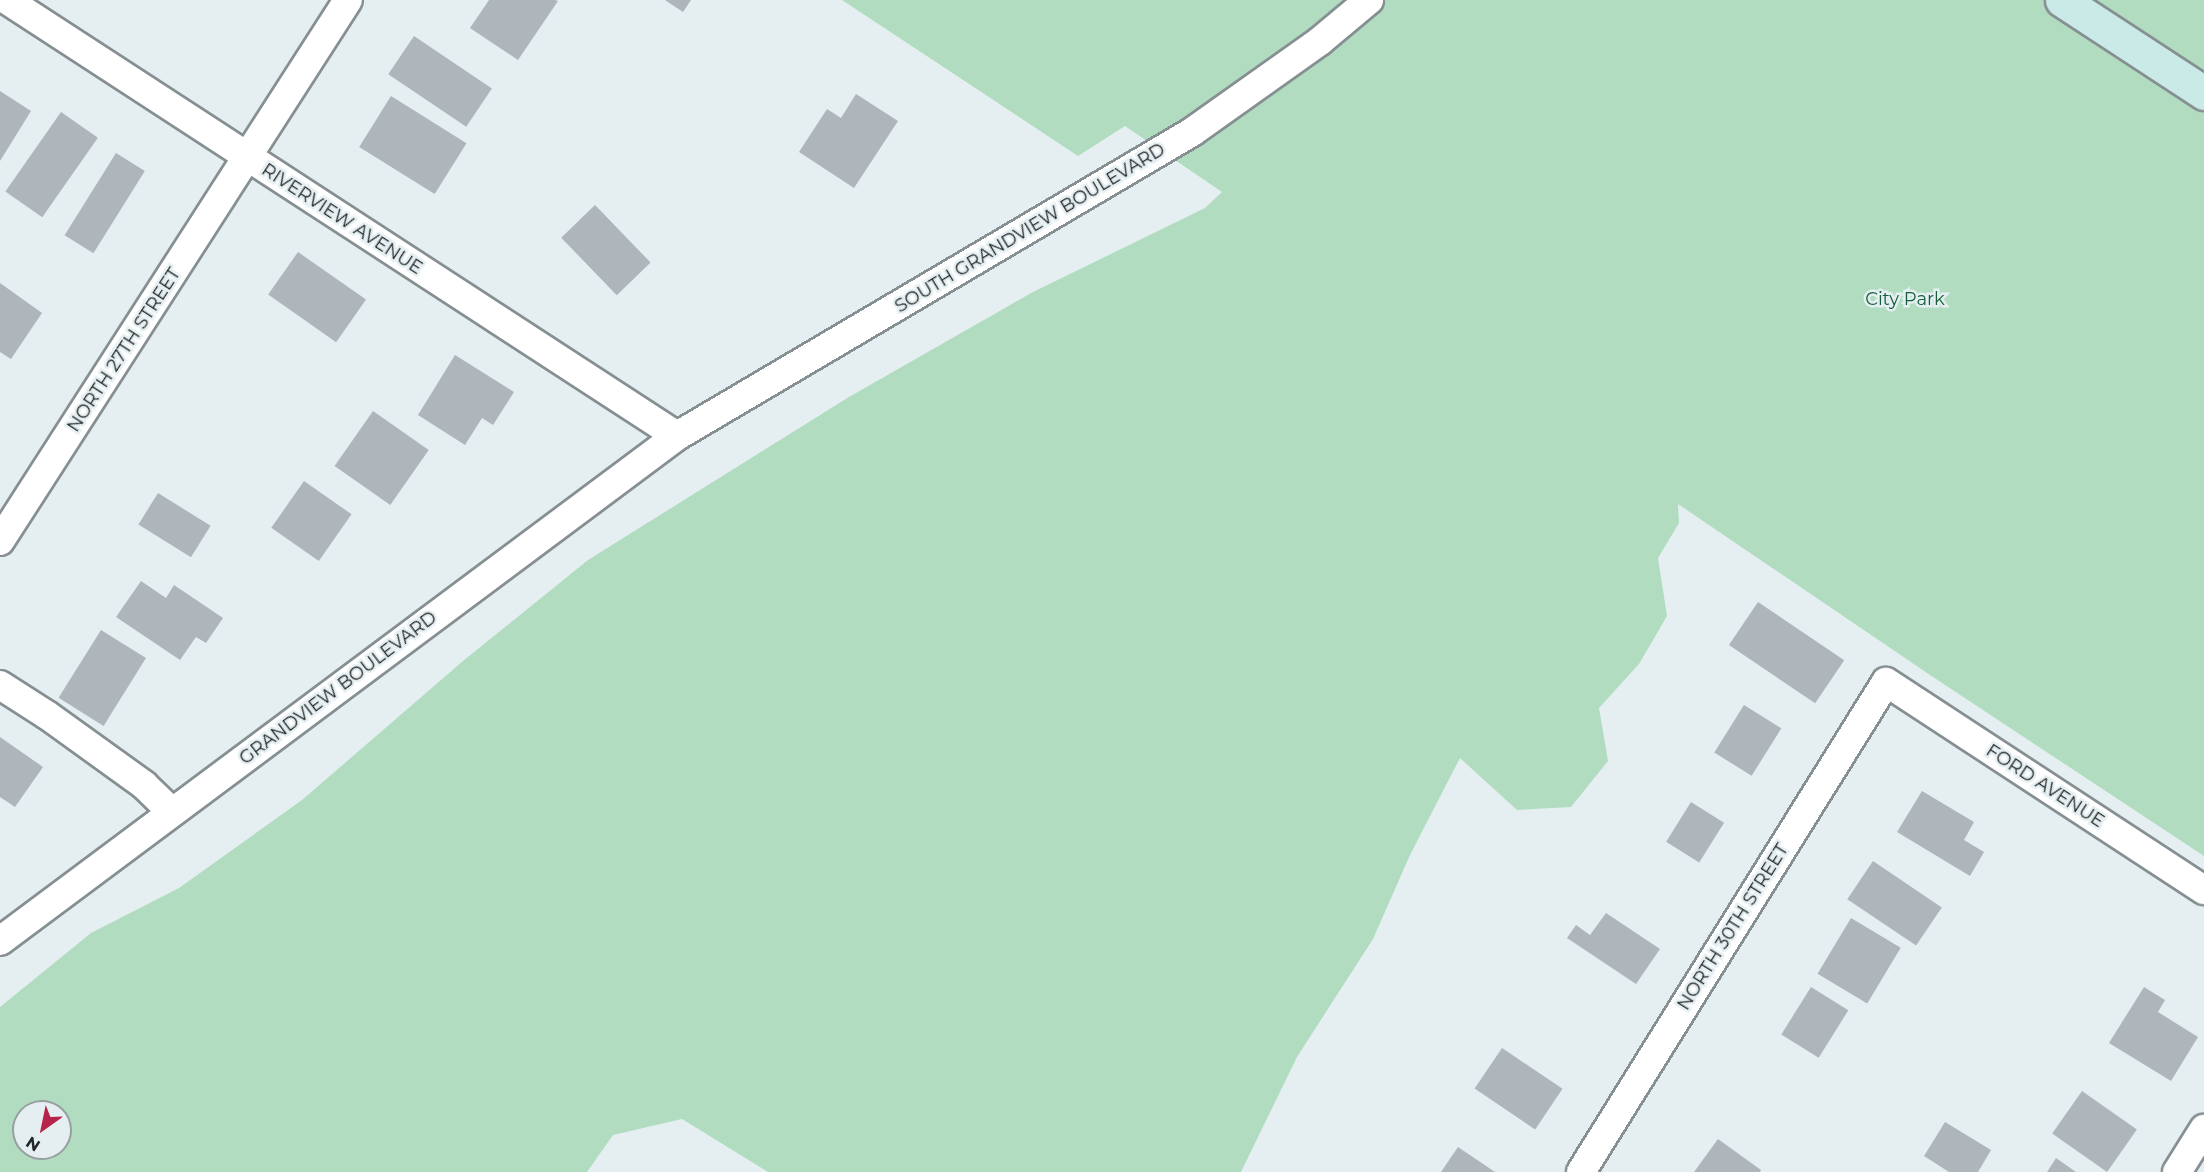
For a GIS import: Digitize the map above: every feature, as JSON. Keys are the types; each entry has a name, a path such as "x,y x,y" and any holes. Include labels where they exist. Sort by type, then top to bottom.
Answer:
{"main road":[{"path":"2062,0 2204,93"}],"street":[{"name":"RIVERVIEW AVENUE","path":"7,0 677,436"},
{"name":"NORTH 27TH STREET","path":"0,541 348,0"},
{"name":"SOUTH GRANDVIEW BOULEVARD","path":"677,436 1192,132 1320,41 1369,0"},
{"name":"GRANDVIEW BOULEVARD","path":"0,941 677,436"},
{"name":"FORD AVENUE","path":"1886,682 2204,890"},
{"name":"NORTH 30TH STREET","path":"1581,1172 1886,682"},
{"path":"0,685 47,715 144,785 172,812"},
{"path":"2177,1172 2204,1130"}],"green space":[{"name":"City Park","path":"842,0 2204,0 2204,856 1930,675 1678,504 1679,523 1658,558 1667,616 1639,664 1599,708 1608,761 1571,807 1517,810 1460,758 1410,855 1373,939 1297,1057 1241,1172 768,1172 682,1119 613,1135 587,1172 0,1172 0,1007 91,933 179,888 302,800 463,661 588,560 849,397 1033,292 1205,208 1222,192 1125,126 1078,156"}],"building":[{"path":"489,0 558,1 518,60 470,28"},
{"path":"665,0 691,0 683,12"},
{"path":"414,36 492,89 466,127 388,74"},
{"path":"0,91 31,111 0,161"},
{"path":"856,94 898,121 854,188 799,152 827,109 841,118"},
{"path":"391,96 466,143 435,194 359,147"},
{"path":"61,112 98,138 42,217 5,191"},
{"path":"116,153 145,171 93,253 65,235"},
{"path":"595,205 651,263 617,295 561,238"},
{"path":"298,252 366,300 336,342 268,295"},
{"path":"0,283 42,313 11,359 0,352"},
{"path":"455,355 514,392 493,425 482,418 465,445 418,415"},
{"path":"373,411 429,450 390,505 335,466"},
{"path":"304,481 352,514 319,561 271,528"},
{"path":"158,493 211,526 191,557 138,524"},
{"path":"141,581 166,598 174,585 223,618 206,643 196,637 180,660 116,617"},
{"path":"1758,602 1844,660 1815,703 1729,645"},
{"path":"101,630 146,658 104,726 59,698"},
{"path":"1744,705 1781,728 1752,776 1714,752"},
{"path":"0,737 43,767 15,807 0,797"},
{"path":"1922,791 1974,822 1964,840 1984,852 1970,876 1897,832"},
{"path":"1691,802 1724,823 1699,863 1666,842"},
{"path":"1873,861 1942,907 1916,946 1847,899"},
{"path":"1606,913 1660,949 1636,984 1567,938 1576,925 1590,935"},
{"path":"1851,918 1901,948 1867,1004 1818,974"},
{"path":"1811,987 1848,1010 1819,1058 1781,1034"},
{"path":"2144,987 2165,1000 2158,1012 2198,1037 2171,1081 2109,1043"},
{"path":"1502,1048 1563,1089 1535,1129 1475,1089"},
{"path":"2082,1091 2137,1129 2107,1172 2052,1134"},
{"path":"1945,1122 1991,1150 1978,1172 1949,1172 1924,1156"},
{"path":"1718,1139 1761,1170 1760,1172 1694,1172"},
{"path":"1458,1147 1495,1172 1441,1172"},
{"path":"2056,1158 2076,1172 2047,1172"}]}
